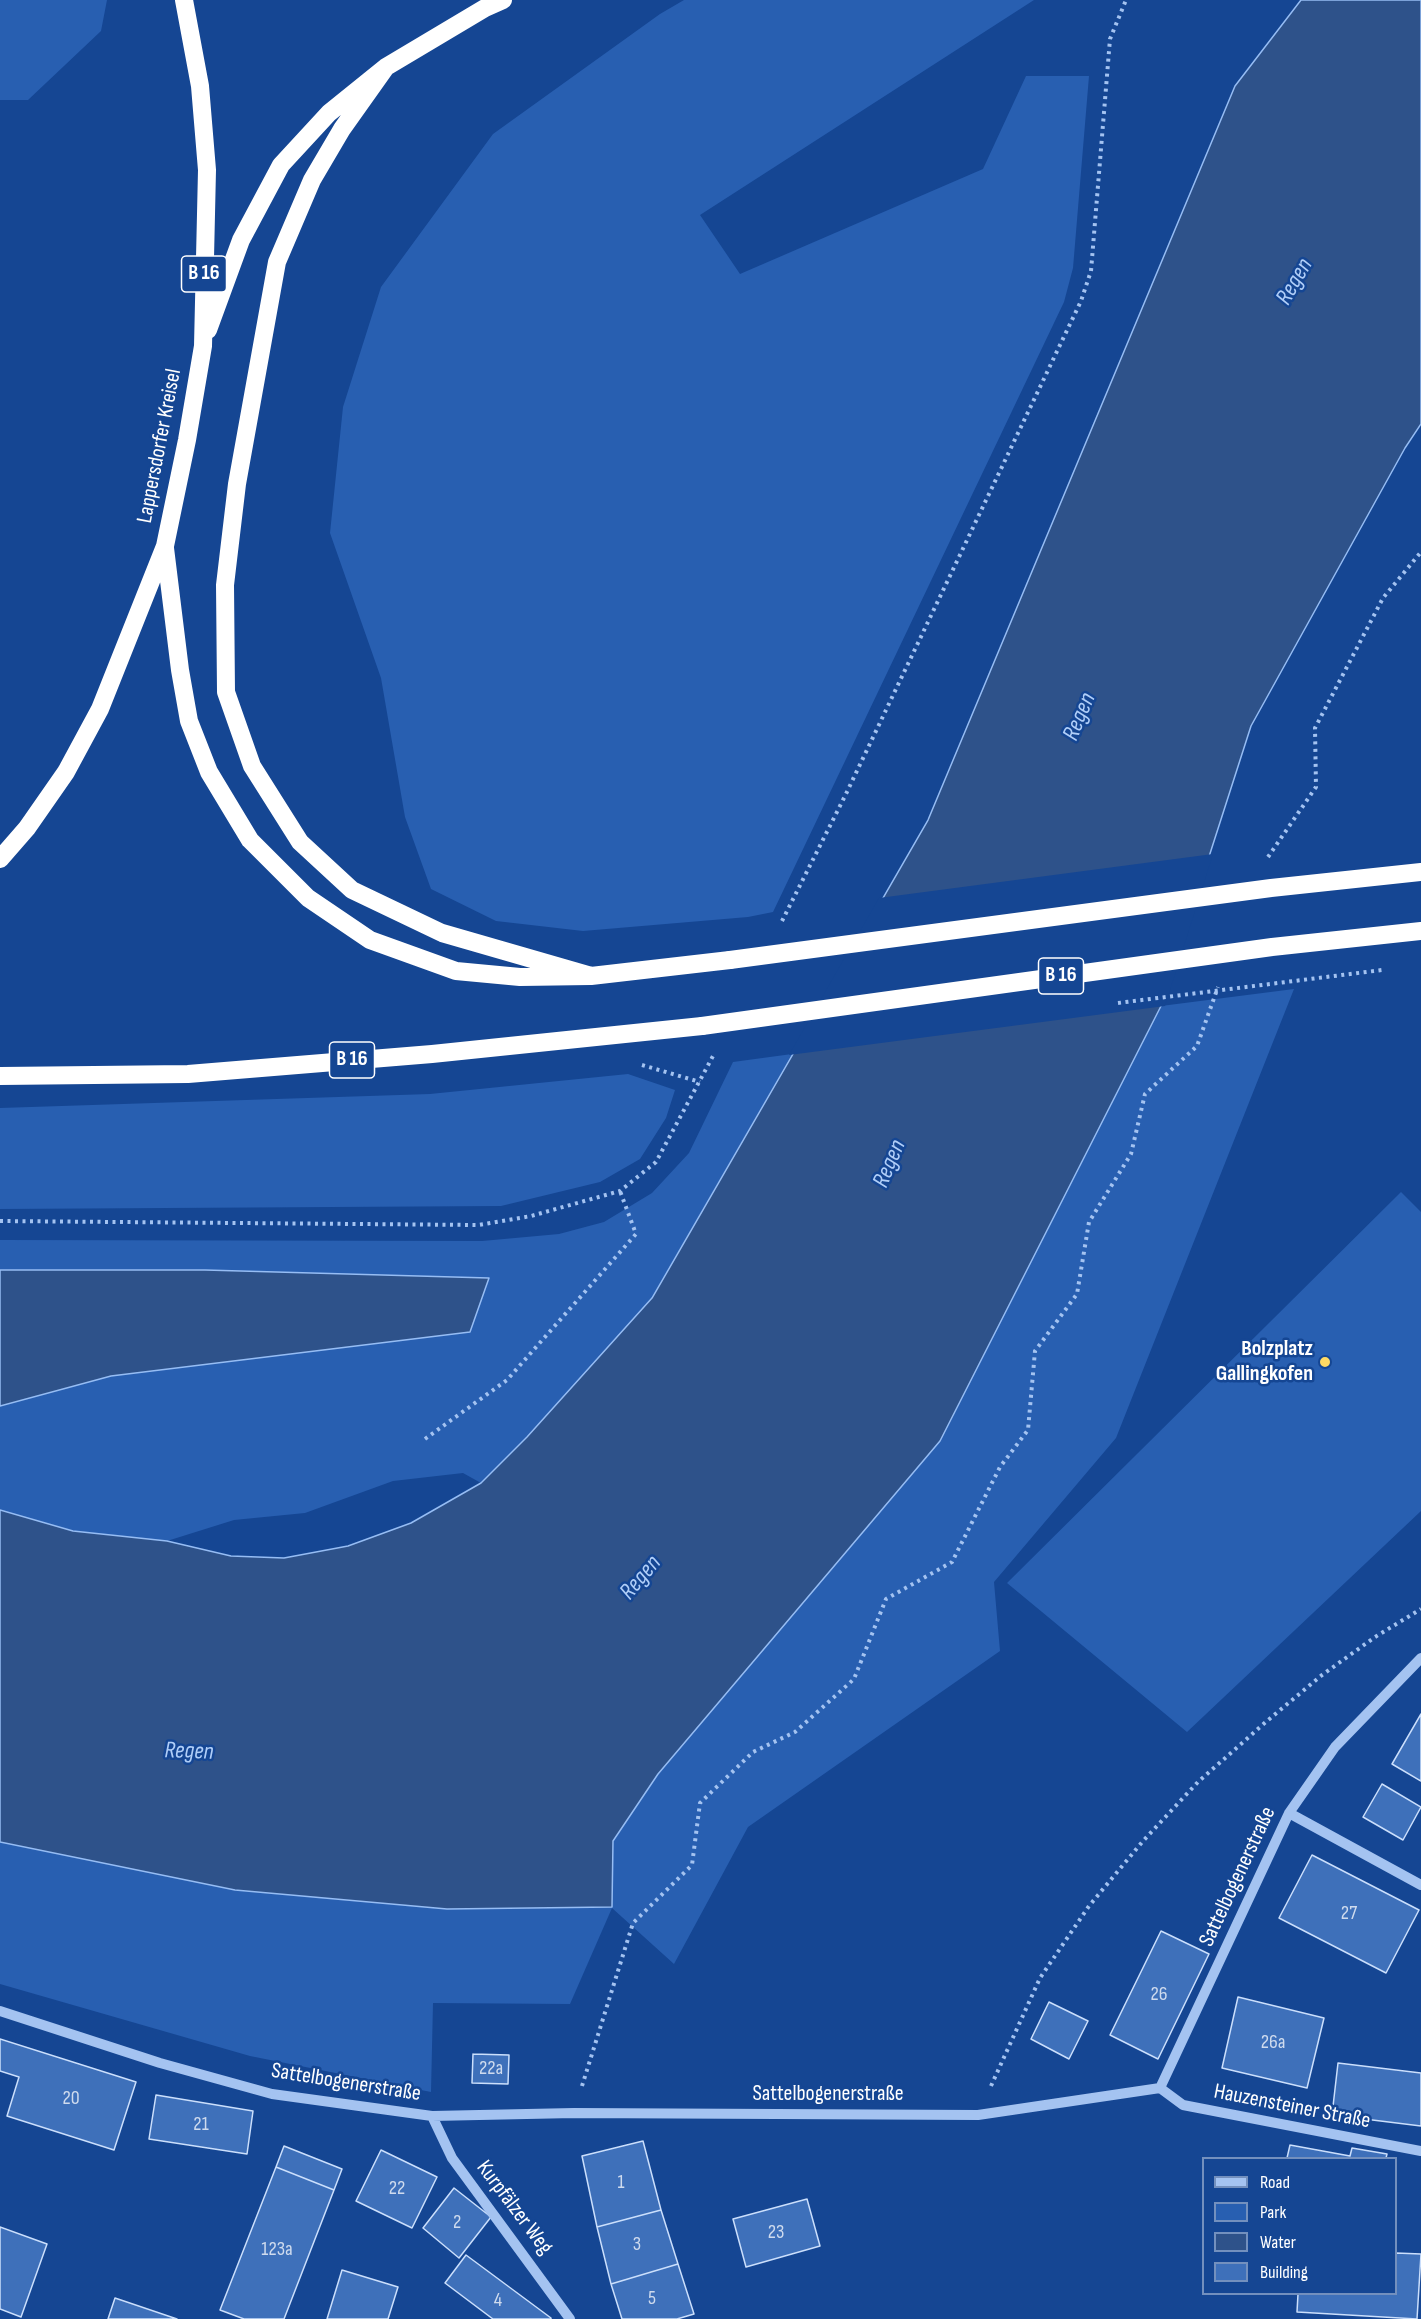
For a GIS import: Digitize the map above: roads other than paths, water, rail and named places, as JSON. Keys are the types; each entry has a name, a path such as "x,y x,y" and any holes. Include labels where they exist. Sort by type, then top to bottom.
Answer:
{"highway":[{"name":"Lappersdorfer Kreisel","path":"0,859 27,828 66,772 100,709 165,546 187,440 203,346 207,170 200,86 184,0"},
{"path":"203,346 241,240 281,165 329,113 386,67 503,0"},
{"path":"386,67 342,129 312,180 277,262 237,484 225,585 226,692 252,766 300,842 352,890 442,933 591,976"},
{"name":"B 16","path":"165,546 180,670 189,721 209,772 250,840 308,898 370,940 456,971 520,977 591,976 730,960 1271,888 1421,872"},
{"name":"B 16","path":"0,1076 189,1074 432,1054 702,1026 1272,947 1421,932"}],"street":[{"name":"Sattelbogenerstraße","path":"0,2011 160,2063 272,2094 432,2116 574,2112 978,2115 1160,2088 1289,1812 1335,1747 1421,1658"},
{"path":"1289,1812 1421,1885"},
{"name":"Hauzensteiner Straße","path":"1160,2088 1183,2105 1421,2151"},
{"name":"Kurpfälzer Weg","path":"432,2116 452,2158 570,2319"}],"water":[{"name":"Regen","path":"1301,0 1421,0 1421,424 1405,448 1251,726 1161,1006 940,1441 658,1774 613,1841 612,1907 447,1909 235,1890 0,1842 0,1510 73,1531 167,1541 231,1556 284,1558 348,1546 411,1523 481,1483 527,1437 652,1298 928,820 1235,86"},
{"path":"0,1270 205,1270 489,1278 470,1332 111,1376 0,1406"}],"place":[{"name":"Bolzplatz Gallingkofen","path":"1325,1362"}]}
